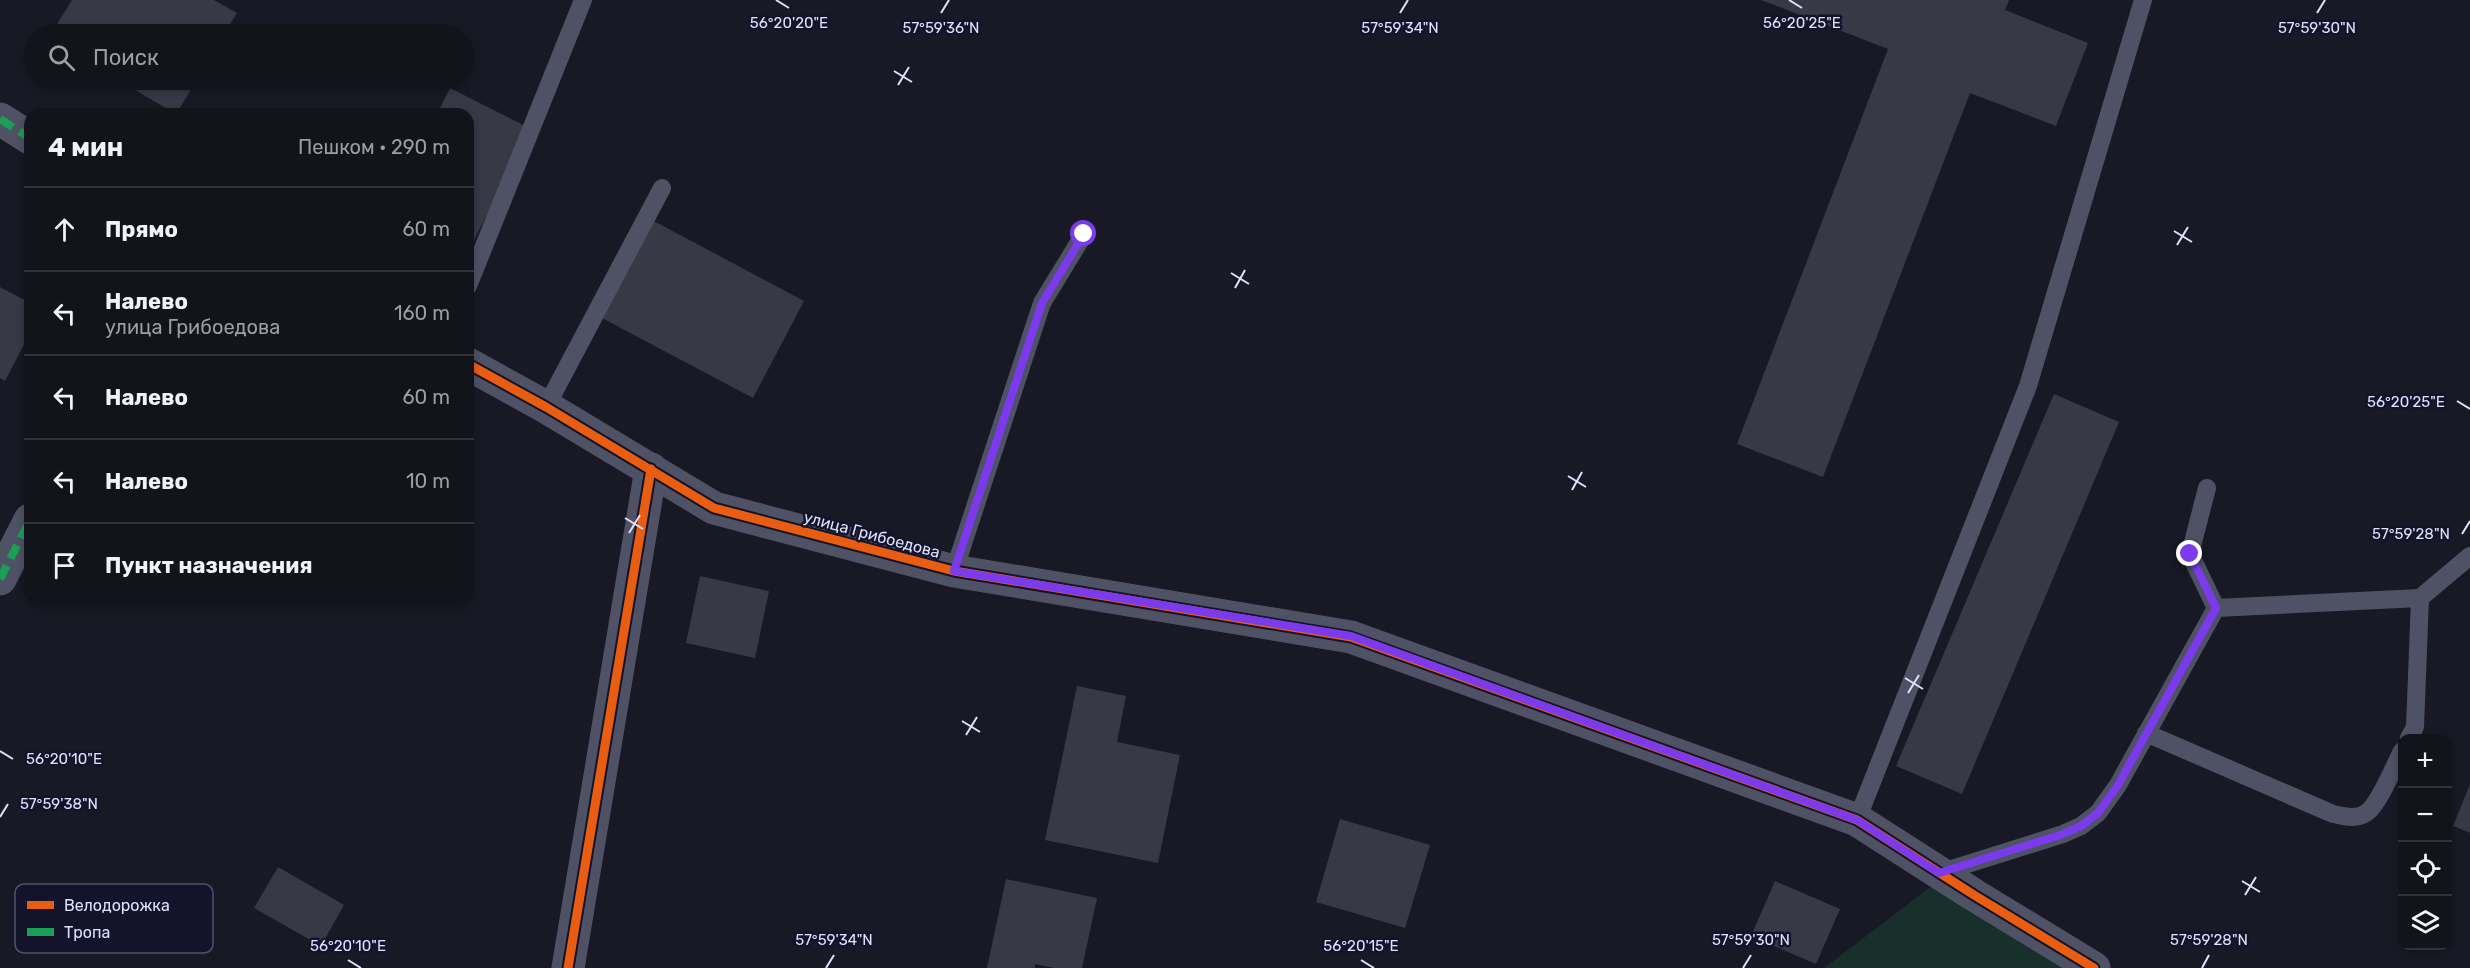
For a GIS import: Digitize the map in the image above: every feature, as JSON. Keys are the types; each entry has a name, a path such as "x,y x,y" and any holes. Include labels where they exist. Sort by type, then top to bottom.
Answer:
{"street":[{"path":"0,119 24,134"},
{"name":"улица Грибоедова","path":"474,367 546,407 714,508 954,571 1351,636 1857,820 2094,968"},
{"path":"568,968 651,469"},
{"path":"0,579 24,532"}],"lane":[{"path":"474,271 583,0"},
{"path":"1857,820 2028,386 2143,0"},
{"path":"546,407 662,188"},
{"path":"954,571 1042,303 1084,234"},
{"path":"2207,488 2190,554 2216,608"},
{"path":"2216,608 2420,598 2470,555"},
{"path":"2411,734 2415,727 2420,598"},
{"path":"1939,873 2063,834 2081,826 2098,813 2118,785 2216,608"},
{"path":"2146,734 2333,814 2351,818 2366,813 2380,795 2398,761"}],"green space":[{"path":"1941,879 2084,968 1824,968"}],"building":[{"path":"72,0 214,0 237,13 230,24 57,24"},
{"path":"1761,0 2009,0 2005,10 2088,43 2056,126 1970,93 1823,477 1737,444 1888,49"},
{"path":"135,90 191,90 180,108 166,108"},
{"path":"449,90 454,90 531,129 474,240 474,108 440,108"},
{"path":"652,220 804,301 753,398 600,317"},
{"path":"0,287 24,300 24,345 5,381 0,378"},
{"path":"2054,394 2119,422 1962,794 1896,766"},
{"path":"700,576 769,591 755,658 686,643"},
{"path":"1077,686 1126,696 1117,742 1180,755 1158,863 1045,840"},
{"path":"2470,784 2470,833 2453,826"},
{"path":"1340,819 1430,845 1405,928 1316,902"},
{"path":"278,867 344,905 321,946 254,908"},
{"path":"1006,879 1097,898 1082,968 1054,968 1035,964 1035,968 987,968"},
{"path":"1775,881 1840,909 1816,964 1751,936"}],"marked path":[{"path":"0,119 24,134"},
{"path":"0,579 24,532"}],"cycle path":[{"path":"474,367 546,407 714,508 954,571 1351,637 1857,820 2094,968"},
{"path":"568,968 651,469"}],"route":[{"path":"1084,234 1042,303 954,571 1351,636 1857,820 1939,873 2063,834 2081,826 2098,813 2118,785 2216,608 2190,554"}]}
